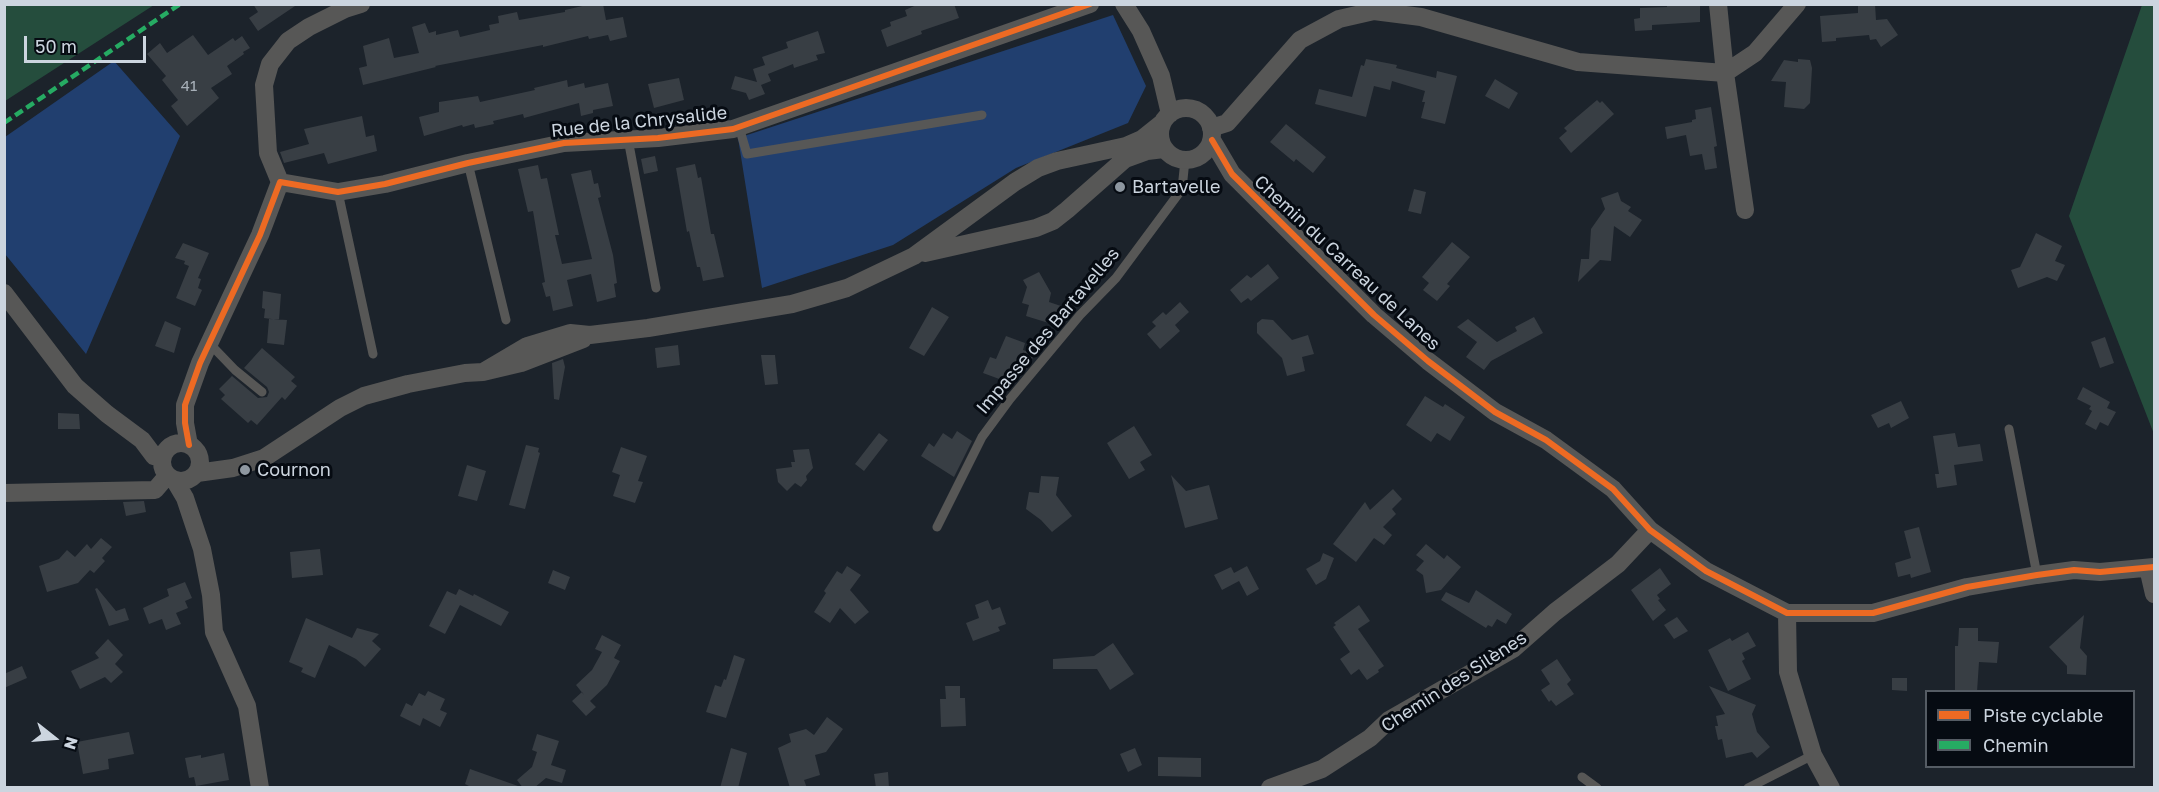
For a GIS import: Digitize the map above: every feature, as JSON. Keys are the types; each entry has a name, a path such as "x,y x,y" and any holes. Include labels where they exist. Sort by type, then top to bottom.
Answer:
{"street":[{"path":"260,788 246,706 214,632 202,549 185,498 180,462 185,405 260,235 280,182 268,153 264,85 270,64 288,41 309,27 345,9 361,4"},
{"name":"Rue de la Chrysalide","path":"280,182 338,192 385,184 468,163 564,143 658,138 739,127 1090,4"},
{"path":"1124,4 1141,31 1161,76 1166,118 1160,132 1164,149 1170,155 1191,159 1203,154 1203,122"},
{"path":"1718,4 1725,73 1745,210"},
{"path":"1203,122 1222,109 1249,98 1300,40 1339,19 1374,11 1421,17 1578,62 1725,73 1755,53 1797,4"},
{"name":"Chemin du Carreau de Lanes","path":"1161,76 1203,122 1232,174 1374,315 1428,361 1496,412 1546,440 1613,489 1650,530 1706,571 1786,613 1872,613 1967,587 2037,575 2074,570 2100,572 2151,567"},
{"path":"4,293 75,386 142,440 154,456 180,462 233,468 264,458 340,408 364,396 408,384 465,373 483,372 521,363 578,343 590,335 792,304 847,288 914,256 1014,182 1038,168 1057,161 1126,146 1142,139 1166,118 1182,108 1203,122"},
{"path":"914,256 1036,228 1053,221 1125,159 1147,151 1164,149"},
{"name":"Chemin du Carreau de Lanes","path":"1191,159 1232,174"},
{"path":"4,493 155,490 180,462"},
{"name":"Chemin des Silènes","path":"1269,788 1322,769 1370,738 1389,720 1513,649 1555,612 1618,564 1650,530"},
{"path":"2151,567 2154,594"},
{"path":"1786,613 1788,672 1813,755 1831,788"}],"lane":[{"path":"739,127 747,154 982,115"},
{"path":"628,139 656,288"},
{"name":"Impasse des Bartavelles","path":"937,527 982,437 1080,315 1116,278 1182,189 1191,159"},
{"path":"468,163 506,320"},
{"path":"338,192 374,354"},
{"path":"210,344 235,370 262,392"},
{"path":"2009,429 2037,575"},
{"path":"1748,788 1813,755"},
{"path":"1582,777 1598,788"}],"green space":[{"path":"5,4 154,4 154,5 5,101"},
{"path":"2142,5 2154,5 2154,434 2069,216"}],"water":[{"path":"1113,15 1146,86 1128,123 1016,168 893,245 762,288 738,138"},
{"path":"114,61 180,136 86,354 5,254 5,137"}],"building":[{"path":"253,4 298,4 258,31 249,18 258,12"},
{"path":"591,4 603,4 606,20 623,17 627,37 610,41 608,35 589,39 588,36 543,47 543,45 435,66 363,85 359,68 367,66 363,46 389,38 394,58 419,53 412,27 425,23 429,33 436,31 436,35 458,30 460,37 490,30 489,25 499,23 498,16 517,12 519,20 565,12 565,10"},
{"path":"919,4 954,4 959,18 921,31 922,34 887,47 881,30 891,26 890,22 907,16 905,10"},
{"path":"1667,4 1700,5 1700,22 1652,25 1652,30 1635,31 1634,19 1640,18 1640,8 1667,7"},
{"path":"1858,4 1875,4 1876,20 1887,19 1898,35 1881,47 1876,39 1870,40 1869,35 1836,38 1836,41 1822,42 1820,16 1858,13"},
{"path":"818,31 825,53 816,55 818,60 794,68 793,64 768,74 771,81 761,85 765,94 749,100 746,93 731,89 735,76 757,82 753,69 765,65 762,57 788,48 786,42"},
{"path":"193,35 208,55 233,38 235,41 242,36 250,48 227,66 232,74 211,88 219,98 187,126 171,106 178,100 162,80 166,76 147,54 160,43 167,53"},
{"path":"1366,59 1397,65 1396,68 1436,78 1437,71 1457,76 1445,124 1421,118 1425,91 1392,81 1390,90 1374,86 1366,117 1315,104 1319,89 1352,97 1361,65 1364,66"},
{"path":"1798,59 1810,60 1812,68 1810,103 1804,109 1784,107 1786,82 1771,81 1784,60 1798,62"},
{"path":"679,78 684,100 654,108 648,84"},
{"path":"1495,79 1518,93 1509,109 1485,96"},
{"path":"567,80 568,87 584,83 585,88 608,83 613,106 593,110 593,113 581,116 579,103 524,118 523,114 493,121 494,124 475,128 474,124 463,127 462,125 424,136 419,117 439,112 439,102 478,96 480,102 535,90 534,88"},
{"path":"1597,100 1600,103 1602,101 1614,114 1571,153 1559,138 1567,131 1564,128"},
{"path":"1711,107 1717,146 1714,147 1717,168 1705,170 1702,154 1690,156 1686,135 1667,139 1665,127 1692,122 1696,119 1695,110"},
{"path":"362,116 366,137 374,135 377,151 328,164 324,153 284,163 280,152 309,144 304,129"},
{"path":"1286,124 1326,157 1313,173 1296,159 1294,162 1270,142"},
{"path":"655,156 658,171 644,174 641,159"},
{"path":"695,164 698,178 701,177 711,234 714,234 724,277 703,281 700,267 697,267 689,231 687,232 676,168"},
{"path":"538,165 541,179 547,178 559,235 555,235 562,264 592,259 571,174 591,170 594,184 598,183 601,197 598,198 613,255 617,283 614,284 616,297 597,302 591,274 567,280 573,306 553,311 550,296 546,297 542,283 545,282 533,211 528,212 518,169"},
{"path":"1414,189 1426,192 1421,214 1408,211"},
{"path":"1618,192 1621,201 1631,207 1628,211 1642,220 1630,237 1614,226 1611,261 1600,260 1578,282 1581,259 1589,259 1591,229 1605,209 1601,198"},
{"path":"2036,233 2062,246 2055,261 2065,265 2057,281 2047,277 2018,288 2011,270 2020,267"},
{"path":"1452,242 1470,257 1447,284 1450,286 1437,301 1423,290 1429,283 1422,277"},
{"path":"183,243 209,253 198,278 201,279 198,288 202,290 195,306 176,298 189,266 184,264 185,261 175,258"},
{"path":"1268,264 1279,278 1251,301 1248,298 1241,303 1230,290 1247,275 1251,278"},
{"path":"1039,272 1051,293 1049,302 1061,306 1055,325 1026,316 1029,305 1022,303 1027,287 1023,280"},
{"path":"263,291 281,294 279,320 264,318"},
{"path":"1180,302 1189,312 1175,325 1180,331 1160,349 1147,334 1156,326 1152,322 1163,312 1166,315"},
{"path":"932,307 949,317 924,356 909,348"},
{"path":"1534,317 1543,333 1491,361 1484,370 1466,357 1477,342 1457,327 1468,319 1497,342 1517,331 1515,327"},
{"path":"269,319 287,320 284,345 267,343"},
{"path":"1262,319 1273,320 1292,340 1308,335 1314,354 1302,357 1305,371 1287,376 1282,358 1257,333 1257,323"},
{"path":"165,321 181,328 174,353 155,346"},
{"path":"1006,336 1025,343 1023,350 1034,354 1030,365 1023,372 1017,370 1005,373 1002,380 983,373 990,357 996,359"},
{"path":"2105,337 2114,363 2100,368 2091,342"},
{"path":"678,345 680,365 657,368 655,348"},
{"path":"262,348 295,377 291,381 297,386 285,400 282,397 257,425 251,420 248,423 221,399 225,395 219,389 232,376 258,398 267,397 269,392 267,387 244,368"},
{"path":"761,355 775,355 778,384 765,385"},
{"path":"563,359 565,367 559,400 554,399 552,363"},
{"path":"2083,387 2110,402 2107,408 2116,412 2108,426 2100,422 2096,430 2085,424 2092,411 2089,409 2091,406 2077,399"},
{"path":"1425,396 1443,407 1445,404 1465,417 1450,441 1437,433 1431,442 1406,425"},
{"path":"1901,401 1909,418 1891,428 1889,423 1878,428 1871,415"},
{"path":"58,413 79,414 80,429 58,429"},
{"path":"1134,426 1152,455 1140,462 1145,470 1129,479 1107,443"},
{"path":"957,431 972,441 954,477 921,456 929,443 934,447 943,433 952,439"},
{"path":"879,433 888,440 864,471 855,464"},
{"path":"1955,433 1958,447 1980,444 1983,461 1954,465 1957,485 1937,488 1935,474 1939,474 1933,436"},
{"path":"526,445 539,448 540,453 525,509 509,505"},
{"path":"621,447 647,456 638,481 643,482 635,503 613,496 620,475 612,472"},
{"path":"809,449 813,468 806,476 807,480 801,487 795,483 787,491 778,482 776,469 792,467 791,462 795,462 793,450"},
{"path":"467,465 486,471 477,501 458,496"},
{"path":"1171,475 1186,491 1209,485 1218,519 1185,528"},
{"path":"1041,476 1059,477 1056,495 1072,516 1052,532 1026,509 1029,492 1039,493"},
{"path":"1393,489 1402,499 1392,509 1396,514 1383,527 1392,535 1384,545 1374,538 1356,562 1333,544 1365,502 1370,510"},
{"path":"144,501 146,512 126,516 123,502"},
{"path":"1919,527 1931,572 1911,578 1910,574 1898,577 1895,563 1911,558 1904,531"},
{"path":"101,538 112,547 102,558 105,561 94,573 90,570 78,583 47,592 39,566 59,559 67,550 75,557 87,544 91,549"},
{"path":"1426,544 1444,559 1447,555 1461,567 1441,590 1426,593 1423,575 1416,570 1424,561 1416,555"},
{"path":"320,549 323,575 292,578 290,552"},
{"path":"1323,553 1334,558 1326,579 1316,585 1306,569 1320,561"},
{"path":"847,566 861,575 850,590 869,612 855,624 840,608 830,623 814,612 837,571 842,574"},
{"path":"1247,566 1259,589 1247,596 1239,581 1222,590 1214,575 1231,567 1234,573"},
{"path":"1660,568 1671,584 1657,595 1666,610 1653,621 1631,590"},
{"path":"553,570 570,577 565,590 548,583"},
{"path":"185,582 192,598 185,601 188,608 176,613 181,624 166,630 162,619 149,624 143,608 169,596 167,589"},
{"path":"97,588 116,611 125,608 129,620 109,626 95,589"},
{"path":"459,589 509,612 501,626 460,605 445,634 429,626 447,591 456,595"},
{"path":"1476,590 1512,614 1506,624 1497,619 1492,627 1488,625 1486,628 1441,600 1446,592 1469,603"},
{"path":"988,600 992,610 1000,607 1006,624 998,627 1000,631 973,641 966,623 979,618 975,605"},
{"path":"1359,605 1370,621 1358,629 1384,666 1367,680 1359,669 1351,675 1340,659 1350,652 1333,627 1336,625 1334,623"},
{"path":"2084,615 2080,648 2087,656 2086,675 2067,674 2067,666 2049,647"},
{"path":"1677,617 1688,631 1674,639 1664,625"},
{"path":"306,618 352,638 357,628 379,634 372,641 381,649 365,667 356,659 329,645 315,678 301,672 303,668 289,662"},
{"path":"1959,628 1978,628 1978,641 1999,642 1997,663 1979,662 1977,690 1955,690 1955,646 1958,646"},
{"path":"1748,632 1756,646 1742,653 1745,659 1742,661 1751,679 1728,691 1708,650 1730,638 1732,641"},
{"path":"602,635 621,645 614,658 620,661 607,685 590,701 596,707 586,716 572,701 582,692 576,685 592,670 602,652 595,649"},
{"path":"108,639 123,655 115,664 123,672 111,683 105,677 80,689 71,671 99,658 95,653"},
{"path":"1113,643 1134,674 1110,690 1097,669 1053,669 1053,659 1094,656"},
{"path":"734,655 745,659 726,718 706,712 715,685 721,687 724,679 726,680"},
{"path":"1557,659 1571,680 1567,684 1574,694 1556,706 1551,700 1549,702 1541,690 1550,684 1541,670"},
{"path":"22,666 27,678 4,688 4,674"},
{"path":"1892,678 1907,678 1907,691 1892,690"},
{"path":"945,686 960,686 960,698 965,698 966,726 941,727 940,699 946,699"},
{"path":"1709,686 1756,705 1752,714 1757,732 1770,747 1757,758 1752,752 1726,758 1722,739 1718,740 1715,726 1718,726 1716,716 1725,714"},
{"path":"428,691 445,699 440,710 447,713 440,727 423,718 420,726 400,716 406,703 412,706 419,693 425,696"},
{"path":"827,717 843,729 826,752 815,755 820,775 804,780 807,788 790,788 778,748 791,742 789,734 806,729 814,735"},
{"path":"129,732 134,754 108,759 109,769 83,774 77,742"},
{"path":"537,734 559,741 551,765 566,770 562,783 546,778 534,788 523,788 517,780 532,767 537,752 532,750"},
{"path":"731,748 747,753 738,788 720,788"},
{"path":"1135,748 1142,765 1128,772 1120,754"},
{"path":"224,753 229,780 196,786 194,777 189,778 185,758 201,755 201,758"},
{"path":"1158,757 1201,758 1201,777 1158,776"},
{"path":"470,769 518,786 518,788 473,788 465,784"},
{"path":"888,772 889,788 876,788 874,774"}],"marked path":[{"path":"4,123 180,4"}],"cycle path":[{"path":"189,445 185,405 200,363 260,235 280,182 338,192 385,184 468,163 564,143 658,138 733,129 1090,4"},
{"path":"1212,140 1232,174 1374,315 1428,361 1495,412 1546,440 1613,489 1650,530 1706,571 1787,613 1873,613 1967,587 2037,575 2074,570 2100,572 2154,567"}],"place":[{"name":"Bartavelle","path":"1120,187"},
{"name":"Cournon","path":"245,470"}]}
